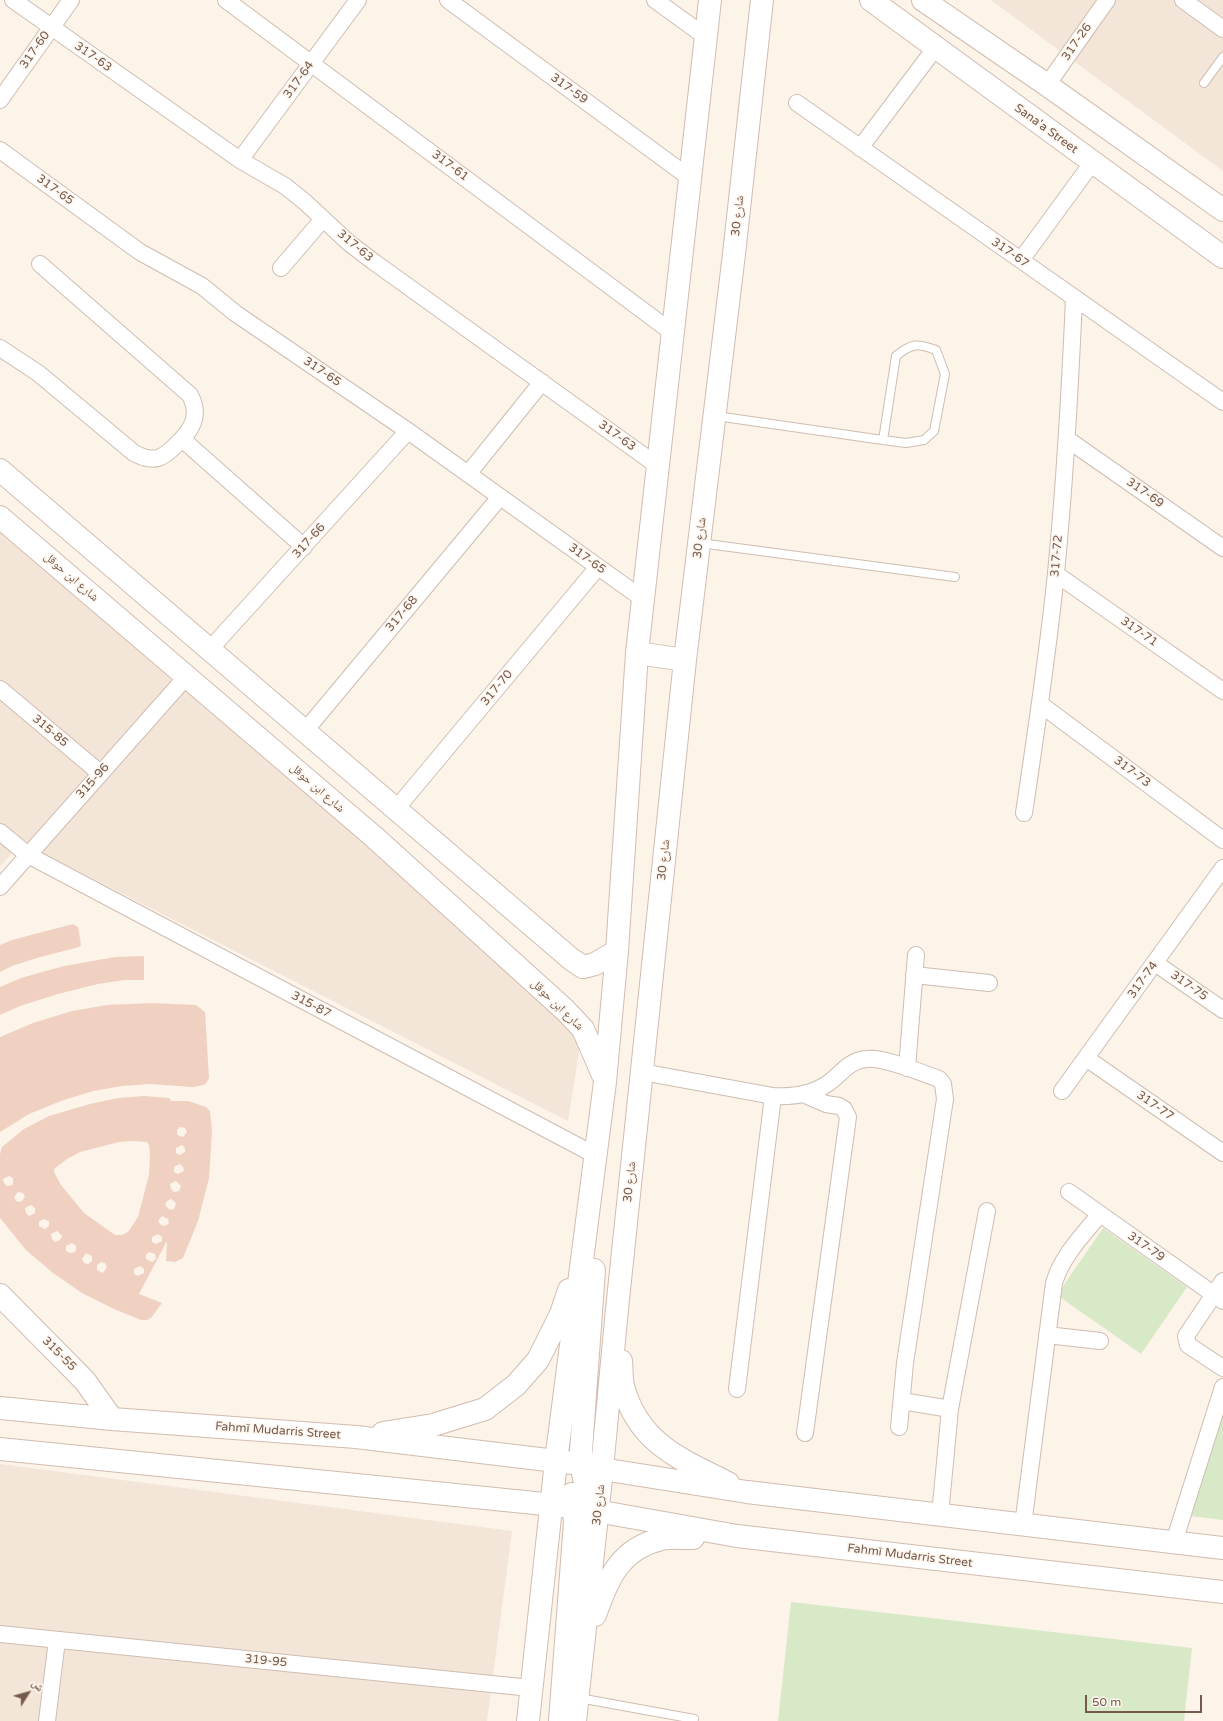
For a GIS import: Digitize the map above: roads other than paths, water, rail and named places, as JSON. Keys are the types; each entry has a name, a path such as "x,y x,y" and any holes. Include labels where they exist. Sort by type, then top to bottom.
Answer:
{"street":[{"name":"317-63","path":"13,0 240,160 285,186 323,218 349,243 374,262 658,466"},
{"name":"317-60","path":"0,100 71,0"},
{"name":"317-61","path":"226,0 673,333"},
{"name":"317-64","path":"240,160 358,0"},
{"name":"317-59","path":"448,0 690,178"},
{"path":"654,0 706,37"},
{"path":"528,1721 556,1461 605,1082 617,951 637,653 710,0"},
{"name":"شارع 30","path":"575,1721 598,1513 617,1309 685,660 715,416 762,0"},
{"name":"Sana'a Street","path":"871,0 1092,163 1223,257"},
{"path":"925,0 1048,85 1223,210"},
{"name":"317-26","path":"1048,85 1107,0"},
{"path":"1183,0 1223,28"},
{"path":"860,148 936,48"},
{"name":"317-67","path":"798,103 1223,402"},
{"name":"317-65","path":"0,150 140,252 202,286 235,313 408,431 643,599"},
{"path":"1021,260 1092,163"},
{"path":"281,268 323,218"},
{"path":"0,348 38,373 134,453 145,458 159,458 167,453 182,439 194,423 196,414 194,403 190,395 40,264"},
{"name":"317-72","path":"1024,813 1040,704 1056,574 1067,438 1074,298"},
{"path":"468,474 542,382"},
{"name":"317-66","path":"210,649 408,431"},
{"name":"317-69","path":"1067,438 1223,548"},
{"path":"182,439 304,547"},
{"path":"0,470 571,959 582,967 595,964 617,951"},
{"name":"317-68","path":"305,731 500,497"},
{"name":"شارع ابن حوقل","path":"0,517 373,836 565,1010 584,1029 605,1082"},
{"name":"317-70","path":"396,809 598,567"},
{"name":"317-71","path":"1056,574 1223,691"},
{"path":"637,653 685,660"},
{"name":"315-96","path":"0,887 187,676"},
{"name":"315-85","path":"0,689 100,773"},
{"name":"317-73","path":"1040,704 1223,840"},
{"name":"315-87","path":"0,832 28,856 595,1155"},
{"name":"317-74","path":"1062,1091 1223,868"},
{"path":"907,1068 916,955"},
{"name":"317-75","path":"1155,963 1223,1010"},
{"path":"914,975 989,983"},
{"name":"317-77","path":"1086,1058 1223,1153"},
{"path":"642,1072 773,1096 787,1097 817,1090 828,1084 848,1065 857,1060 876,1059 939,1079 943,1084 945,1099 905,1363 899,1427"},
{"path":"803,1094 826,1104 839,1106 844,1109 848,1117 805,1432"},
{"path":"737,1389 773,1096"},
{"name":"317-79","path":"1069,1192 1218,1298"},
{"path":"590,1193 595,1266 582,1425 581,1464 584,1485 598,1513"},
{"path":"940,1515 950,1409 987,1211"},
{"path":"1023,1525 1054,1283 1058,1268 1100,1214"},
{"path":"356,1437 433,1425 485,1409 516,1385 538,1360 561,1314 583,1247"},
{"path":"1223,1281 1218,1298 1186,1336 1188,1345 1223,1368"},
{"name":"315-55","path":"0,1295 85,1381 112,1419"},
{"path":"617,1309 623,1386 637,1420 654,1440 676,1457 747,1492"},
{"path":"1047,1335 1100,1341"},
{"path":"1174,1542 1223,1387"},
{"path":"902,1401 950,1409"},
{"name":"Fahmī Mudarris Street","path":"0,1408 112,1419 356,1437 581,1464 602,1469"},
{"path":"0,1449 552,1505"},
{"path":"556,1461 570,1485 574,1498 576,1522 560,1721"},
{"path":"602,1469 747,1492 1223,1548"},
{"name":"Fahmī Mudarris Street","path":"552,1505 737,1536 1223,1592"},
{"path":"584,1644 610,1577 619,1564 633,1551 662,1539 737,1536"},
{"name":"319-95","path":"0,1634 531,1688"},
{"path":"48,1721 57,1640"}],"lane":[{"path":"1204,83 1223,57"},
{"path":"715,416 882,440 906,443 924,440 934,431 945,374 936,350 923,345 908,346 896,356 882,440"},
{"path":"700,543 955,577"},
{"path":"578,1698 694,1718"}]}
